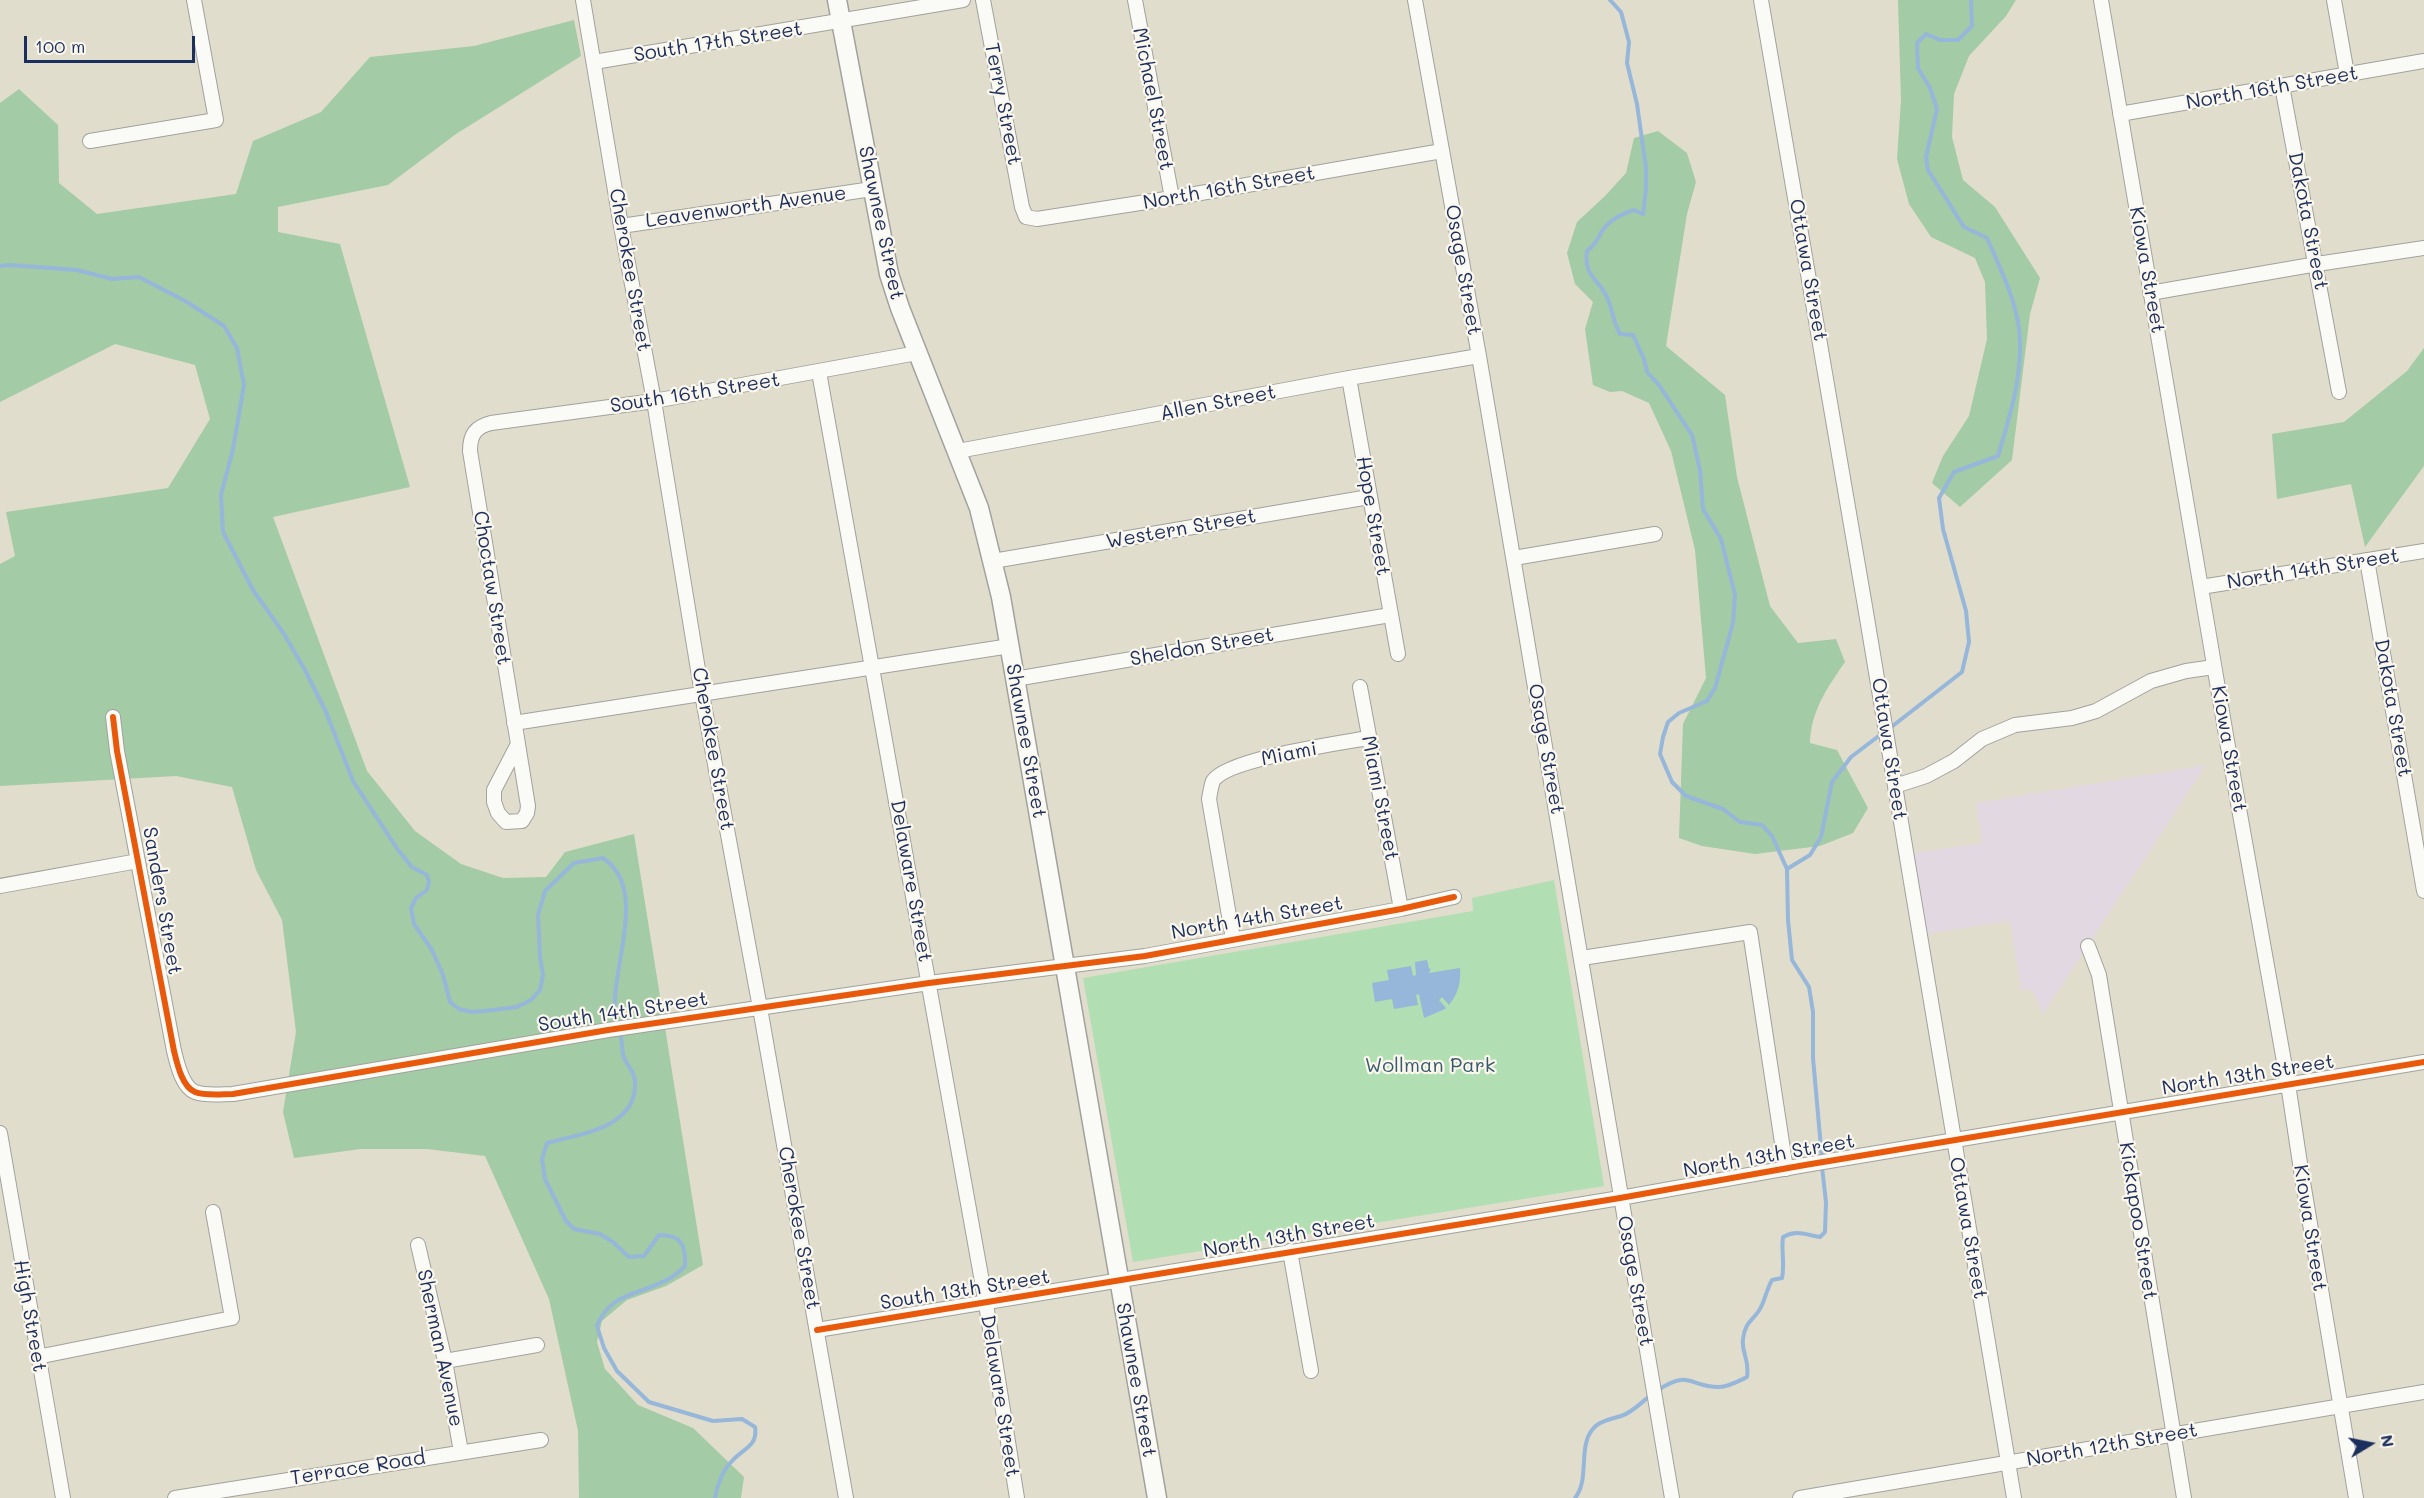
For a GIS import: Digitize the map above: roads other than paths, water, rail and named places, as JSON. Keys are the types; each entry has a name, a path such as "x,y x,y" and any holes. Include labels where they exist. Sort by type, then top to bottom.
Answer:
{"street":[{"path":"90,141 216,120 194,0"},
{"name":"Cherokee Street","path":"583,0 621,226 654,401 702,694 846,1498"},
{"name":"Shawnee Street","path":"837,0 889,274 917,353 979,508 993,561 1010,646 1157,1498"},
{"name":"South 17th Street","path":"594,62 963,0"},
{"name":"Terry Street","path":"983,0 1022,207"},
{"name":"Michael Street","path":"1135,0 1172,198"},
{"name":"Osage Street","path":"1415,0 1514,558 1672,1498"},
{"name":"Ottawa Street","path":"1761,0 1884,717 2014,1498"},
{"name":"Kiowa Street","path":"2101,0 2214,667 2288,1084 2356,1498"},
{"path":"2334,0 2347,74"},
{"name":"North 16th Street","path":"2120,114 2424,61"},
{"name":"Dakota Street","path":"2282,86 2339,392"},
{"name":"North 16th Street","path":"1022,207 1026,217 1037,219 1442,151"},
{"name":"Leavenworth Avenue","path":"621,226 872,189"},
{"path":"2150,293 2424,248"},
{"name":"South 16th Street","path":"474,432 481,426 491,423 654,401 917,353"},
{"name":"Allen Street","path":"958,451 1479,356"},
{"name":"Delaware Street","path":"819,372 986,1304 1017,1498"},
{"name":"Hope Street","path":"1349,378 1398,654"},
{"name":"Choctaw Street","path":"474,432 470,441 470,451 514,723 518,744 528,806 527,813 522,820 506,822 498,813 494,802 494,790 518,744"},
{"name":"Western Street","path":"993,561 1370,497"},
{"path":"1514,558 1655,534"},
{"name":"North 14th Street","path":"2201,587 2424,551"},
{"name":"Dakota Street","path":"2367,561 2424,891"},
{"name":"Sheldon Street","path":"1015,679 1390,615"},
{"path":"514,723 1010,646"},
{"path":"1895,786 1926,777 1954,761 1982,739 2015,725 2080,716 2096,711 2151,681 2186,671 2214,667"},
{"name":"Miami Street","path":"1360,687 1401,909"},
{"name":"Sanders Street","path":"113,717 117,751 174,1051 189,1088"},
{"name":"Miami","path":"1233,939 1209,799 1214,781 1227,771 1246,762 1368,738"},
{"path":"0,886 138,861"},
{"name":"North 14th Street","path":"1065,964 1145,956 1401,909 1454,897"},
{"path":"1582,958 1750,932 1786,1169"},
{"name":"Kickapoo Street","path":"2088,946 2099,975 2184,1498"},
{"name":"South 14th Street","path":"189,1088 196,1093 233,1094 608,1030 1065,964"},
{"name":"North 13th Street","path":"1119,1282 1290,1251 1620,1198 1845,1158 1953,1142 2424,1062"},
{"name":"High Street","path":"0,1133 63,1498"},
{"path":"37,1357 232,1318 213,1212"},
{"name":"Sherman Avenue","path":"418,1245 445,1360 461,1452"},
{"path":"1290,1251 1311,1371"},
{"name":"South 13th Street","path":"817,1330 1119,1282"},
{"path":"445,1360 537,1345"},
{"name":"North 12th Street","path":"1800,1498 1840,1495 2008,1463 2424,1392"},
{"name":"Terrace Road","path":"175,1498 541,1440"}],"water":[{"path":"1427,960 1429,969 1431,968 1429,973 1460,968 1460,979 1455,997 1449,1005 1442,997 1439,1000 1445,1009 1424,1018 1419,994 1416,995 1418,1005 1394,1009 1392,999 1375,1002 1372,983 1389,980 1387,970 1411,966 1413,976 1416,975 1415,962"}],"waterway":[{"path":"1610,0 1621,12 1629,42 1627,63 1637,104 1646,168 1646,189 1643,214 1634,210 1608,224 1587,251 1586,260 1590,273 1606,294 1620,334 1633,335 1647,372 1659,385 1692,435 1700,470 1703,509 1721,539 1735,595 1733,623 1715,688 1707,701 1679,713 1668,722 1660,754 1672,782 1686,796 1723,809 1740,822 1762,825 1772,836 1787,869"},
{"path":"1890,728 1962,672 1969,642 1966,611 1943,529 1939,498 1954,472 1998,456 2015,394 2020,362 2019,329 2014,305 1987,238 1964,227 1928,170 1926,157 1937,109 1930,88 1918,68 1917,43 1926,34 1940,40 1958,40 1972,26 1971,0"},
{"path":"0,266 77,270 112,279 139,277 187,302 224,326 237,348 244,385 233,449 221,495 223,532 253,590 284,634 305,670 326,712 353,781 398,850 412,867 427,875 429,882 427,890 416,898 411,908 414,924 432,950 443,975 450,1002 459,1009 472,1012 517,1007 531,1000 540,990 543,975 538,915 545,891 574,863 603,858 617,873 624,892 626,913 616,984 617,1025"},
{"path":"1822,1159 1813,1058 1813,1012 1809,987 1792,960 1787,869 1810,855 1821,837 1832,782 1851,757 1884,732"},
{"path":"620,1032 623,1055 635,1081 633,1097 627,1109 617,1119 590,1132 547,1143 542,1159 545,1179 566,1221 574,1229 600,1234 613,1242 629,1257 644,1256 659,1235 666,1235 681,1242 685,1266 660,1284 628,1295 610,1306 597,1326 604,1348 617,1371 649,1402 713,1421 742,1419 755,1427 752,1443 733,1460 723,1473 715,1498"},
{"path":"1658,1390 1683,1380 1719,1387 1730,1385 1747,1377 1743,1348 1744,1333 1761,1307 1772,1280 1782,1278 1783,1237 1797,1233 1820,1237 1825,1232 1826,1202 1822,1167"},
{"path":"1575,1498 1582,1482 1586,1446 1592,1430 1601,1422 1629,1412 1652,1394"}],"park label":[{"name":"Wollman Park","path":"1430,1066"}]}
